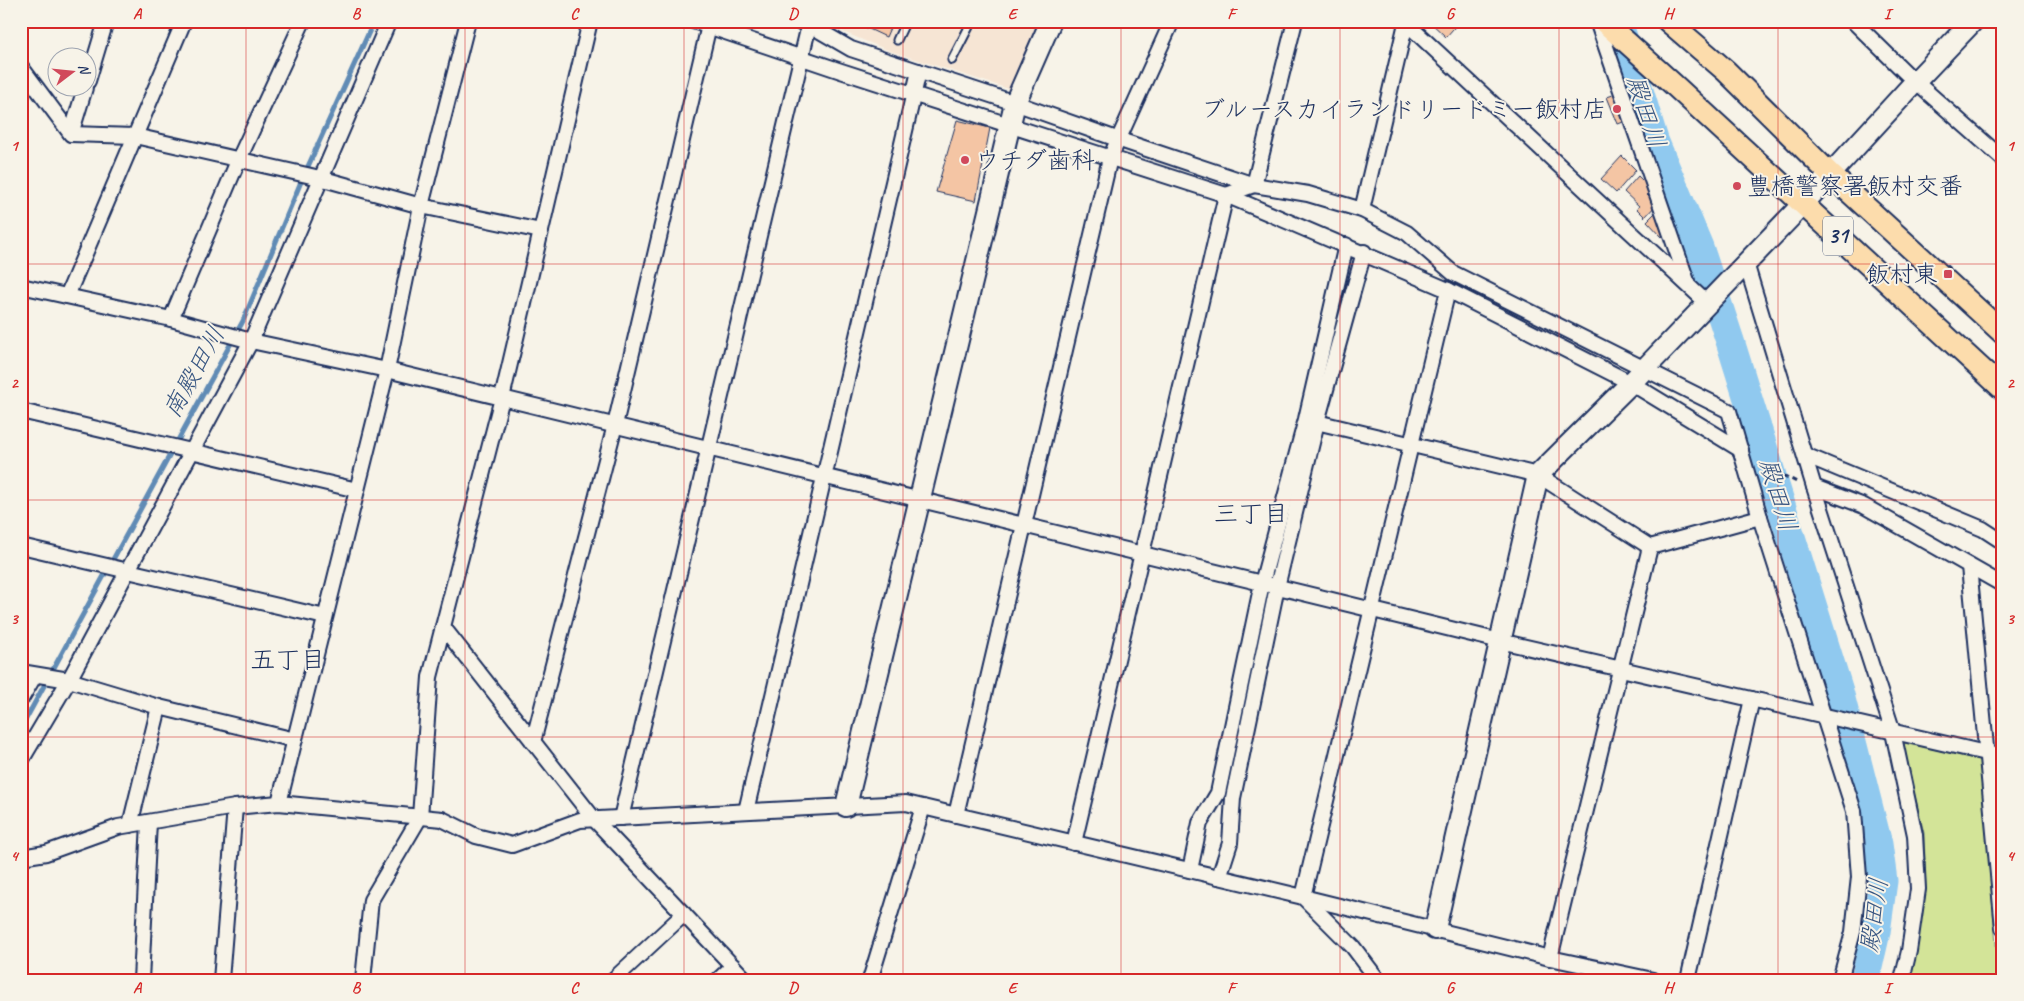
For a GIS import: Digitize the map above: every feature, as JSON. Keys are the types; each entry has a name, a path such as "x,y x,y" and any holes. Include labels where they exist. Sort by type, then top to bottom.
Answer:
{"main road":[{"name":"31","path":"1668,21 1726,70 1831,175 2003,333"},
{"name":"31","path":"1602,22 1673,84 2003,389"}],"street":[{"path":"98,48 106,21"},
{"path":"67,296 184,21"},
{"path":"171,319 238,161 303,21"},
{"path":"21,761 65,680 116,567 188,449 248,340 317,177 389,21"},
{"path":"280,803 387,370 421,206 468,21"},
{"path":"363,980 371,900 420,817 430,677 502,398 590,21"},
{"path":"693,21 710,24 914,95 1226,195 1346,244 1637,376 1729,411 1760,517 1831,717 1854,811 1858,877 1853,932 1840,980"},
{"path":"846,806 1015,103 1052,21"},
{"path":"956,815 1110,158 1172,21"},
{"path":"1254,185 1295,21"},
{"path":"1853,21 1915,82 2003,159"},
{"path":"1435,929 1538,475 1637,376 1831,175 1973,21"},
{"path":"1362,210 1405,22 1707,303"},
{"path":"1602,22 1688,284"},
{"path":"621,818 801,57 803,23 851,49 1254,185 1308,194 1362,210 1407,233 1454,273 1637,376 1741,450"},
{"path":"533,742 615,425 710,24"},
{"path":"21,67 71,134"},
{"path":"746,811 919,71"},
{"path":"71,134 83,98"},
{"path":"71,134 135,136 238,161 317,177 421,206 541,231"},
{"path":"1226,195 1254,185"},
{"path":"1074,843 1226,195"},
{"path":"1219,877 1230,843 1233,798 1312,421 1346,244"},
{"path":"1190,870 1200,823 1218,793 1262,584 1364,252"},
{"path":"1741,268 1805,454 1807,485 1889,731 1915,835 1918,890 1909,951 1902,980"},
{"path":"21,286 171,319 248,340 387,370 1500,641 2003,757"},
{"path":"1303,897 1448,290"},
{"path":"21,410 357,490"},
{"path":"1312,421 1538,475 1650,547 1760,517"},
{"path":"1805,454 1983,528 2003,542"},
{"path":"1807,485 1864,506 2003,585"},
{"path":"21,546 326,617"},
{"path":"1550,958 1650,547"},
{"path":"1970,566 2003,928"},
{"path":"443,627 594,819 746,980"},
{"path":"21,672 65,680 295,740"},
{"path":"21,699 38,676"},
{"path":"1688,980 1752,699"},
{"path":"130,825 159,706"},
{"path":"21,857 46,853 118,826 235,807 280,803 442,819 476,836 512,845 580,820 906,803 1303,897 1550,958 1653,980"},
{"path":"221,980 235,807"},
{"path":"870,980 923,807"},
{"path":"141,980 149,822"},
{"path":"1303,897 1353,947 1378,980"},
{"path":"613,980 684,914"},
{"path":"718,980 733,966"}],"lane":[{"path":"897,40 906,21"},
{"path":"952,60 972,21"}],"path":[{"path":"1758,464 1807,485"}],"shaded area":[{"path":"816,21 1041,21 1009,89 890,51"}],"green space":[{"path":"1902,742 1980,760 1999,980 1911,980 1926,891 1924,833"}],"building":[{"path":"852,21 893,21 886,37"},
{"path":"1429,21 1460,21 1446,37"},
{"name":"ブルースカイランドリードミー飯村店","path":"1616,94 1626,121 1618,124 1607,97"},
{"name":"ウチダ歯科","path":"957,120 990,128 976,201 936,192"},
{"path":"1622,156 1636,170 1616,193 1601,179"},
{"path":"1638,176 1652,190 1647,195 1657,204 1645,217 1637,209 1639,206 1624,192"},
{"path":"1659,209 1666,233 1662,237 1647,221"}],"waterway":[{"name":"南殿田川","path":"21,728 243,321 300,184 374,21"},
{"name":"殿田川","path":"1618,21 1654,140 1699,247 1839,691 1878,844 1883,881 1876,932 1865,980"}],"place":[{"name":"ブルースカイランドリードミー飯村店","path":"1617,109"},
{"name":"ウチダ歯科","path":"965,160"},
{"name":"豊橋警察署飯村交番","path":"1737,186"},
{"name":"飯村東","path":"1948,274"}],"district":[{"name":"三丁目","path":"1251,514"},
{"name":"五丁目","path":"288,660"}]}
